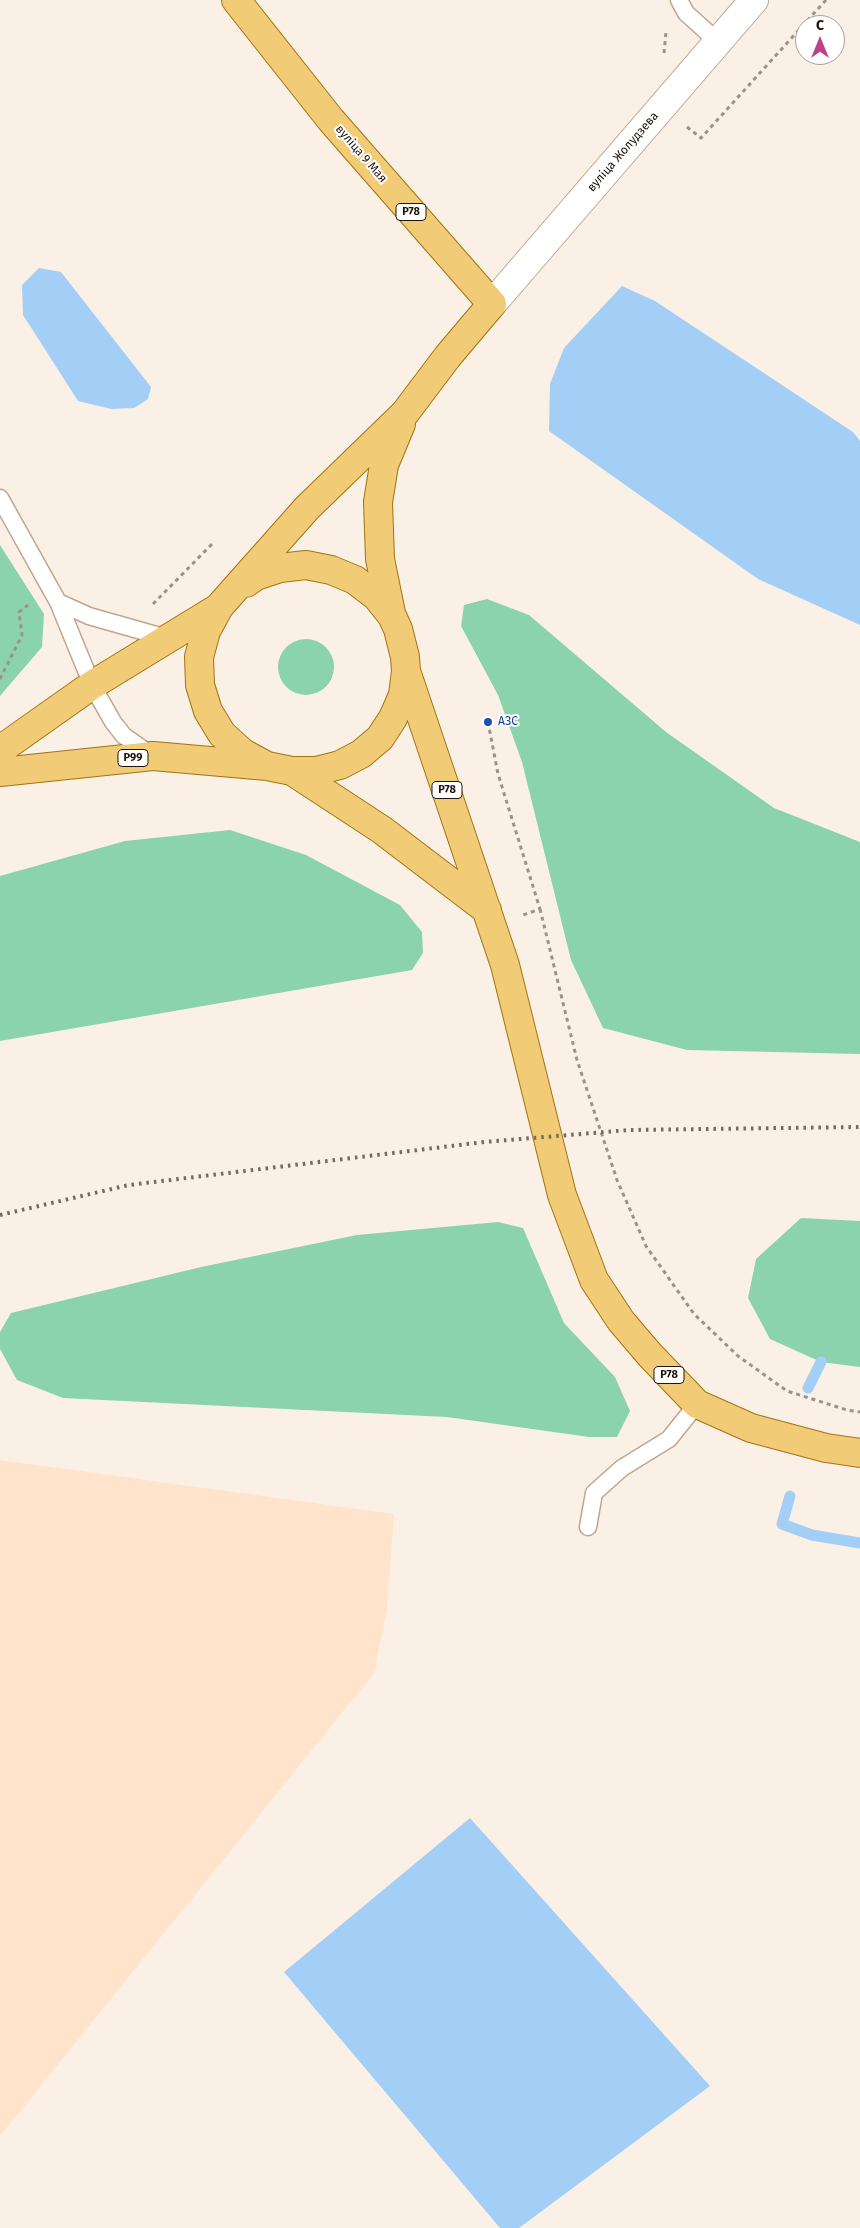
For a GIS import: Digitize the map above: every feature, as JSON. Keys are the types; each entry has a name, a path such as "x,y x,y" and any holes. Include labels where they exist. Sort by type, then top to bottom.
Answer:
{"main road":[{"name":"вуліца 9 Мая","path":"236,0 331,120 492,304"},
{"name":"вуліца Жолудзева","path":"492,304 754,0"},
{"name":"Р78","path":"487,910 382,830 279,768 242,753 222,734 208,711 200,685 199,657 206,631 227,599 307,508 405,413 448,356 492,304"},
{"name":"Р78","path":"405,413 384,465 378,502 380,559 392,616 403,642 406,671 504,965 562,1195 594,1280 621,1321 650,1355 697,1404 751,1428 826,1448 860,1453"},
{"name":"Р78","path":"227,599 256,576 280,568 306,565 331,570 356,580 376,596 392,616"},
{"path":"0,750 92,685 171,639 227,599"},
{"name":"Р78","path":"279,768 316,771 340,765 361,754 374,743 393,718 403,695 406,671"},
{"name":"Р99","path":"0,772 153,756 279,768"}],"lane":[{"path":"678,0 686,13 717,41"},
{"path":"0,498 58,602 92,685 113,722 124,736 153,756"},
{"path":"58,602 89,616 171,639"},
{"path":"588,1526 594,1493 622,1468 670,1439 697,1404"}],"path":[{"path":"540,909 577,1060 617,1180 646,1246 694,1314 738,1356 787,1391 847,1410 860,1412"}],"shaded area":[{"path":"0,1460 394,1514 387,1608 374,1673 0,2136"}],"green space":[{"path":"0,545 44,614 42,647 0,696"},
{"path":"487,599 529,615 666,732 774,808 860,842 860,1054 687,1050 603,1028 571,960 522,762 498,695 461,626 464,605"},
{"path":"300,639 312,639 322,643 330,651 334,667 330,683 322,691 312,695 300,695 290,691 282,683 278,673 278,661 282,651 290,643"},
{"path":"230,830 306,855 400,905 422,932 423,953 412,970 0,1041 0,876 125,841"},
{"path":"801,1218 860,1221 860,1367 821,1362 770,1339 748,1298 756,1259"},
{"path":"498,1222 523,1228 564,1323 615,1377 630,1411 617,1437 589,1437 447,1417 63,1398 17,1380 0,1349 0,1332 11,1313 201,1267 357,1235"}],"water":[{"path":"39,268 61,272 151,387 148,399 134,408 111,409 78,401 23,315 22,285"},
{"path":"622,286 655,301 853,432 860,441 860,625 758,579 549,431 550,384 564,348"},
{"path":"470,1818 710,2086 519,2228 500,2228 284,1972"}],"waterway":[{"path":"808,1388 821,1362"},
{"path":"790,1496 782,1524 812,1535 860,1543"}],"railway":[{"path":"0,1215 129,1185 484,1142 629,1130 860,1127"}],"place":[{"name":"АЗС","path":"488,722"}]}
